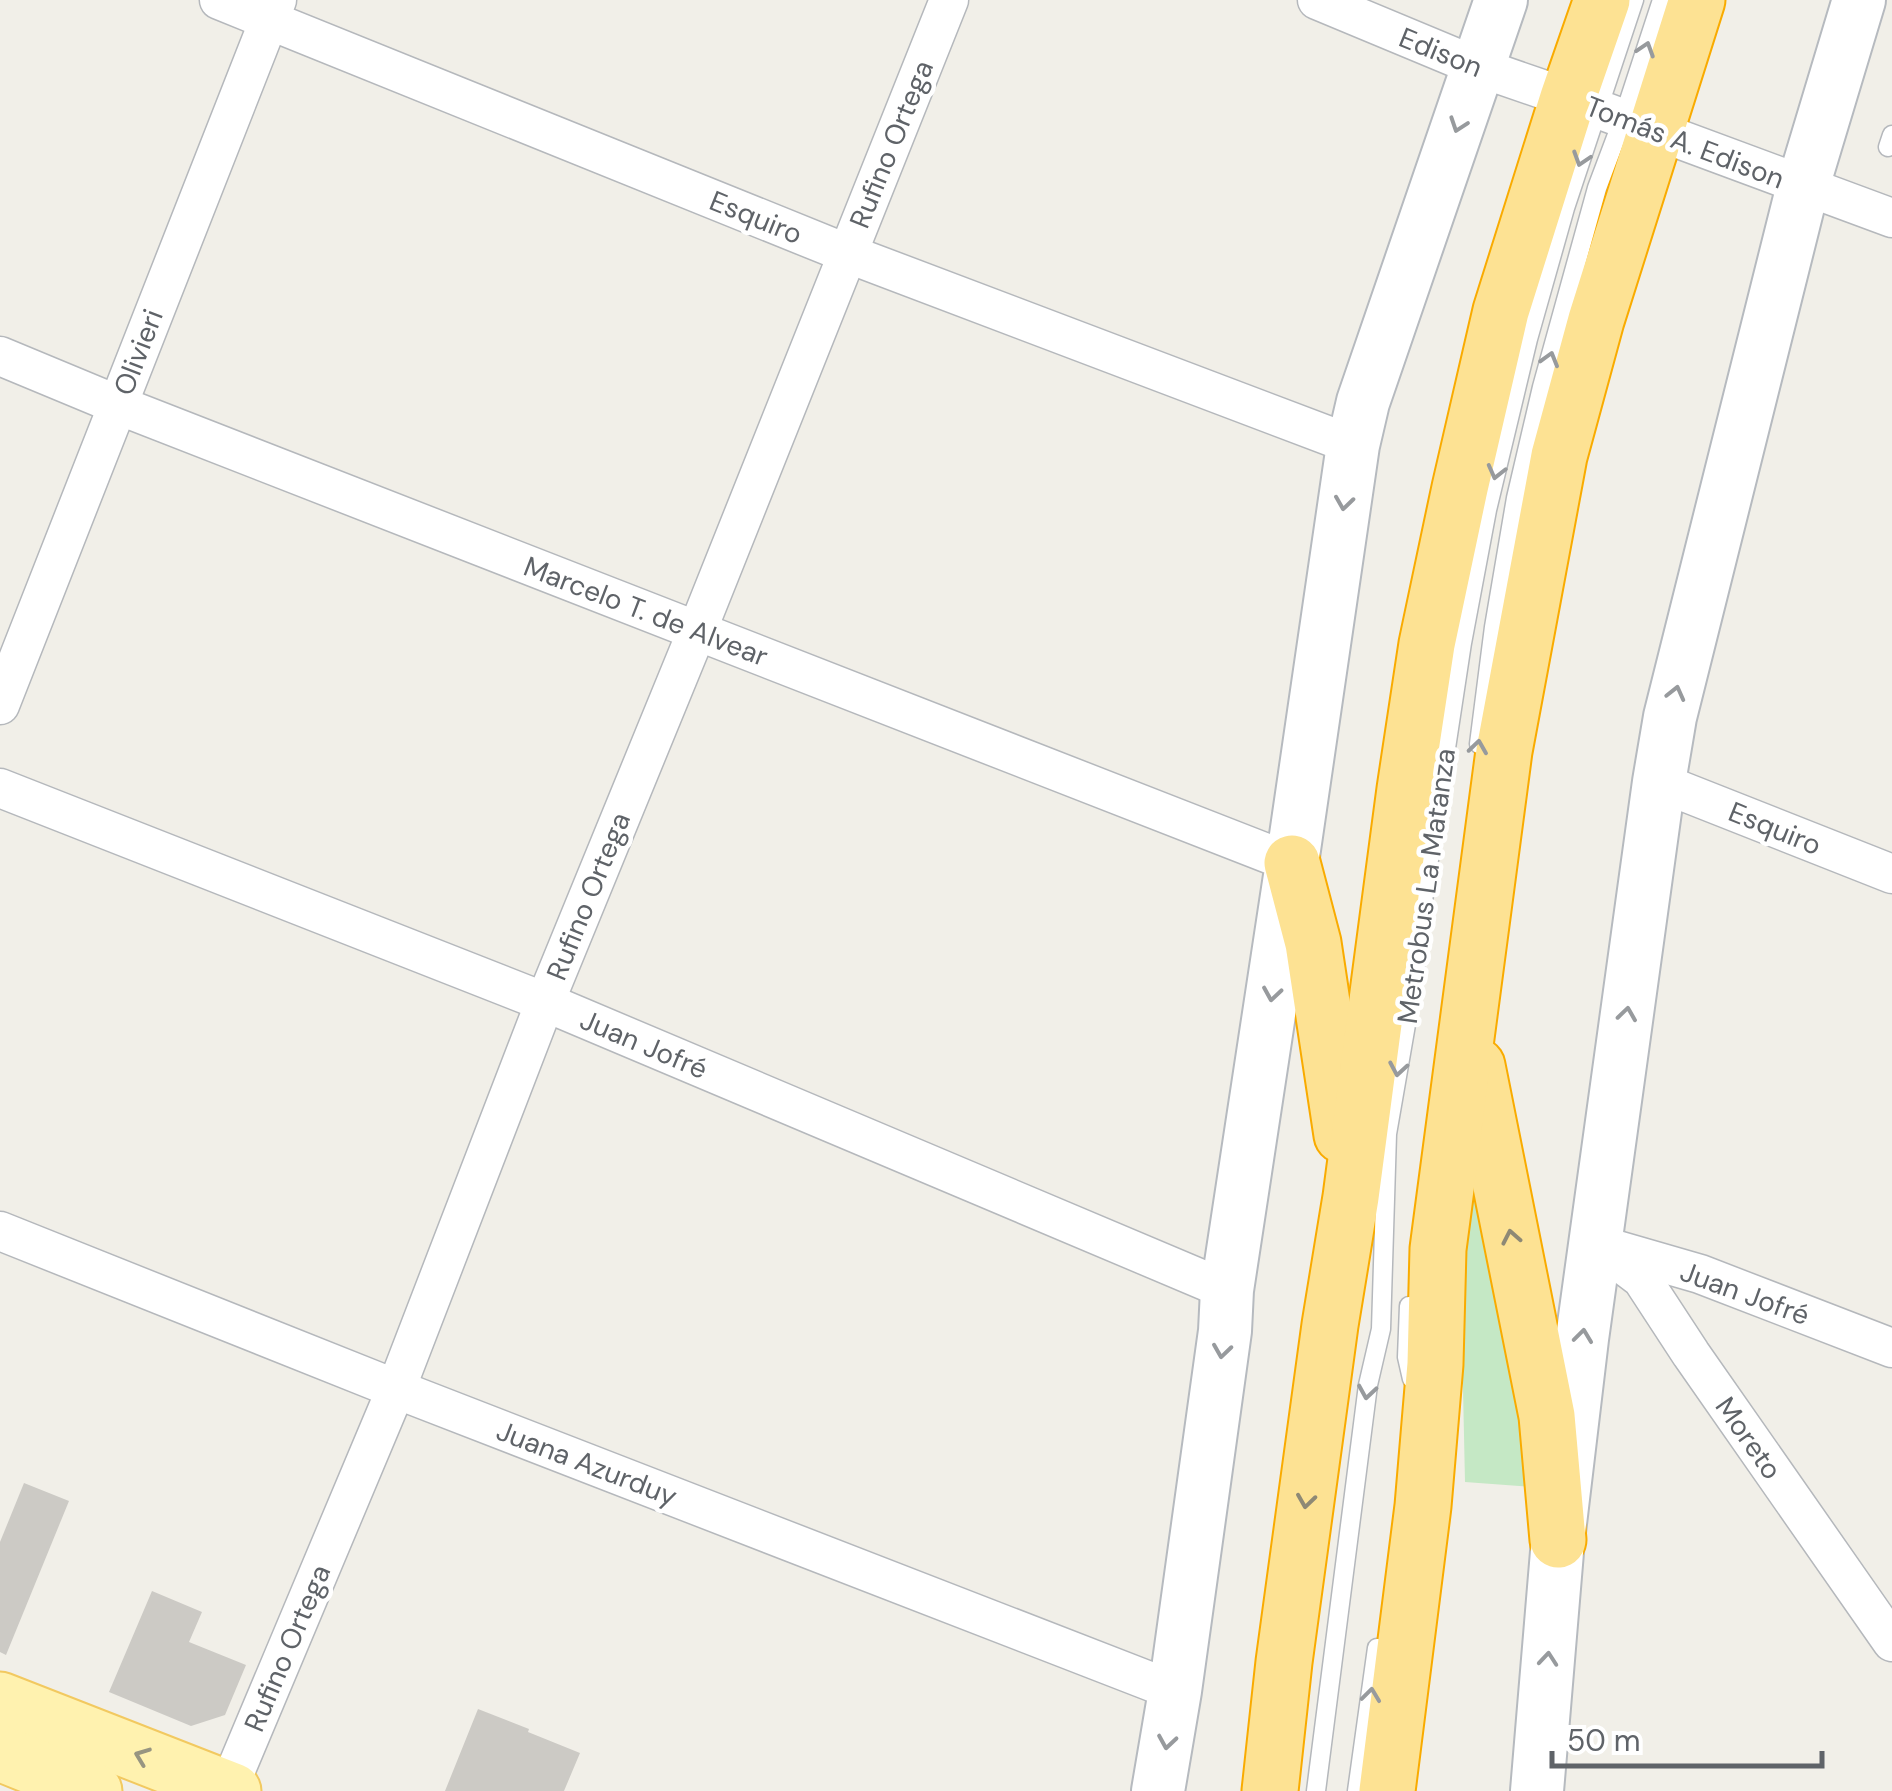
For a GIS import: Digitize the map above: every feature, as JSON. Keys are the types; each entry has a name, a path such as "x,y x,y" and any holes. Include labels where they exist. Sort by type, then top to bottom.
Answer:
{"highway":[{"path":"1270,1791 1330,1325 1427,644 1501,311 1605,84 1697,0"},
{"path":"1386,1791 1423,1506 1435,1364 1438,1249 1504,751 1559,456 1596,320 1605,84"},
{"path":"1292,863 1313,943 1351,1197"},
{"path":"1468,1018 1547,1416 1558,1540"},
{"path":"1228,1791 1264,1723 1284,1662"}],"main road":[{"path":"0,1700 229,1790"},
{"path":"0,1753 94,1791"}],"street":[{"name":"Esquiro","path":"218,0 273,10 846,254 1353,445"},
{"name":"Rufino Ortega","path":"229,1790 396,1389 545,1002 949,0"},
{"name":"Edison","path":"1317,0 1478,68 1605,84"},
{"path":"1158,1791 1225,1331 1227,1290 1353,445 1363,402 1501,0"},
{"path":"1537,1791 1558,1540 1670,717 1803,186 1859,0"},
{"name":"Olivieri","path":"0,705 273,10"},
{"name":"Tomás A. Edison","path":"1605,84 1803,186"},
{"path":"1803,186 1892,218"},
{"name":"Marcelo T. de Alvear","path":"0,356 1292,863"},
{"name":"Esquiro","path":"1659,782 1892,874"},
{"name":"Juan Jofré","path":"0,788 545,1002 1227,1290"},
{"name":"Juana Azurduy","path":"0,1231 1175,1691"},
{"name":"Juan Jofré","path":"1596,1244 1700,1274 1892,1348"},
{"name":"Moreto","path":"1596,1244 1642,1279 1892,1642"}],"lane":[{"name":"Metrobus La Matanza","path":"1476,761 1516,498 1597,188 1616,0"},
{"name":"Metrobus La Matanza","path":"1316,1791 1368,1385 1381,1329 1387,1134 1462,644 1528,339 1565,208 1634,0"},
{"name":"Metrobus La Matanza","path":"1605,84 1662,0"},
{"path":"1410,1287 1410,1396"},
{"path":"1357,1791 1381,1623"}],"green space":[{"path":"1472,1148 1534,1487 1465,1482 1460,1248"}],"building":[{"path":"24,1483 69,1501 6,1655 0,1652 0,1542"},
{"path":"152,1591 202,1612 189,1642 246,1665 225,1715 191,1726 109,1692"},
{"path":"478,1709 580,1753 564,1791 445,1791"}]}
